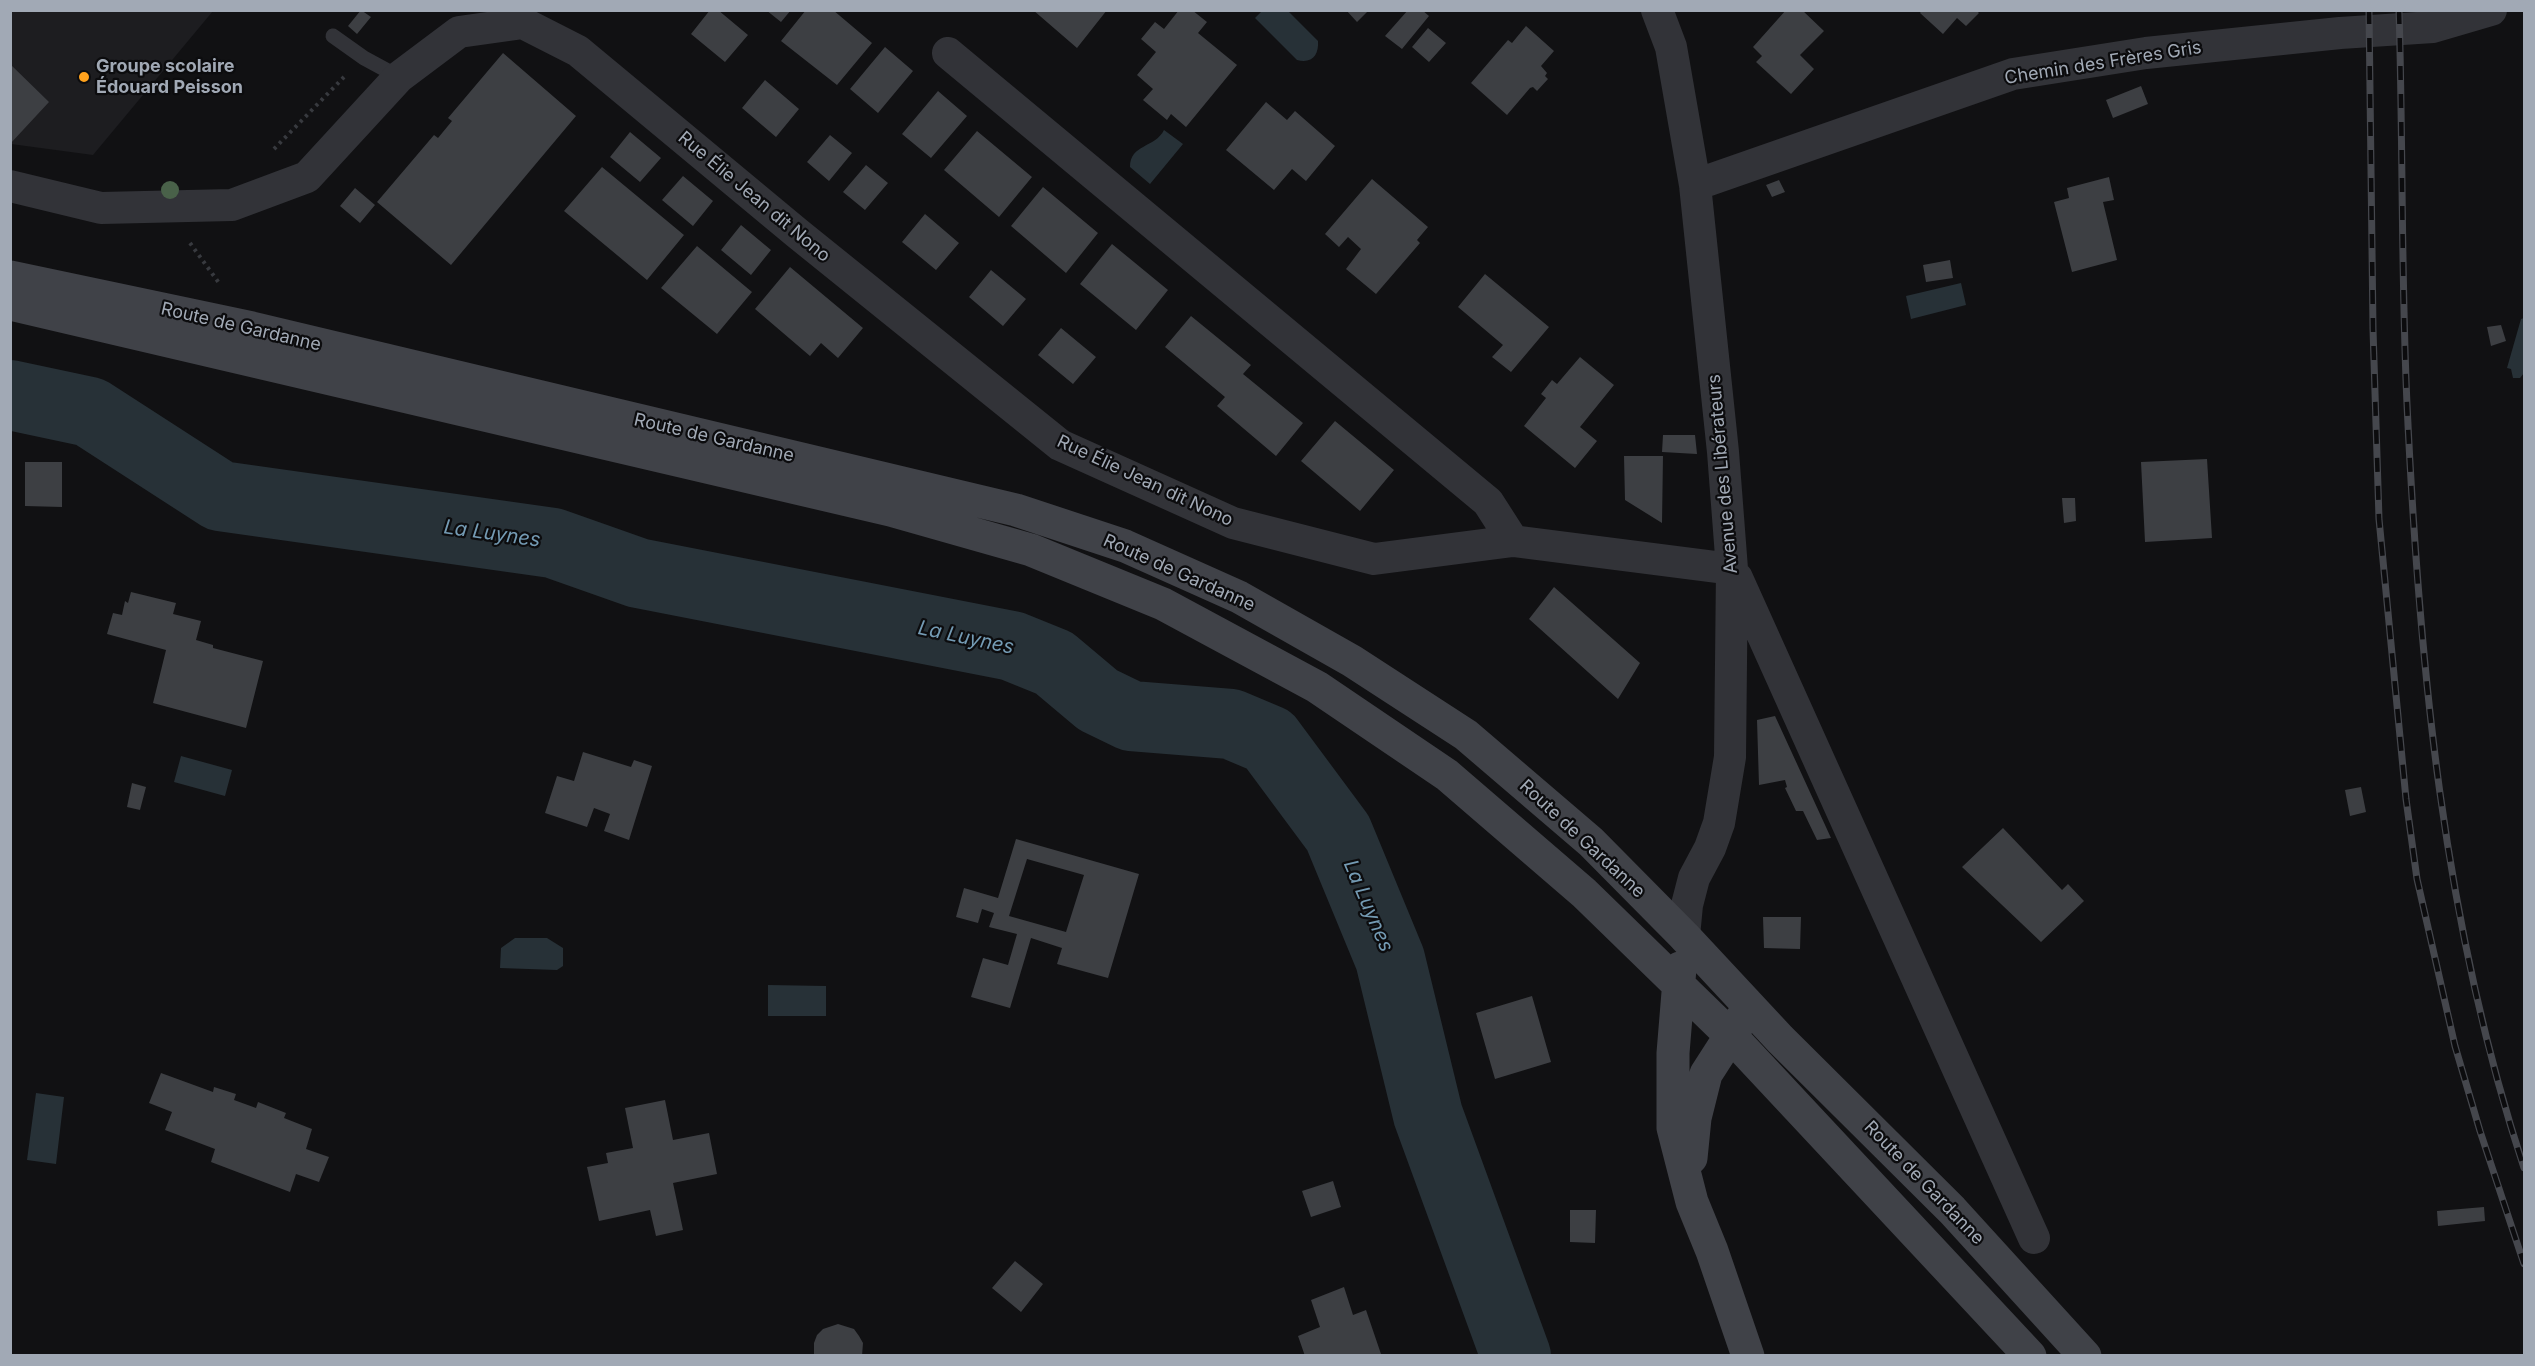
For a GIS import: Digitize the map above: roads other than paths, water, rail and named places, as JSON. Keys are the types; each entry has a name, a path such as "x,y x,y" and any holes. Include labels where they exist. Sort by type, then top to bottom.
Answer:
{"main road":[{"name":"Route de Gardanne","path":"10,277 252,328 1016,510 1125,546 1239,597 1352,661 1466,735 1592,842 1684,936 1750,1008 1952,1210 2085,1356"},
{"name":"Route de Gardanne","path":"10,304 890,510 1031,550 1162,604 1317,687 1447,775 1584,893 1730,1035 2030,1356"},
{"path":"1684,936 1673,1053 1673,1128 1692,1202 1712,1251 1748,1356"},
{"path":"1692,1202 1690,1146 1706,1074 1750,1008"}],"street":[{"name":"Avenue des Libérateurs","path":"1657,10 1671,47 1695,185 1723,452 1732,569 1730,757 1719,823 1710,848 1694,878 1687,905 1684,936"},
{"name":"Chemin des Frères Gris","path":"1695,185 2013,74 2146,53 2340,33 2433,27 2491,10"},
{"name":"Rue Élie Jean dit Nono","path":"10,186 101,208 232,205 307,177 399,77 459,32 523,23 578,51 797,233 1060,445 1233,523 1374,560 1514,541 1732,569"},
{"path":"948,53 1488,502 1514,541"},
{"path":"1732,569 2034,1238"}],"lane":[{"path":"333,36 364,58 399,77"}],"waterway":[{"name":"La Luynes","path":"10,395 90,412 220,496 553,543 638,573 1012,646 1054,663 1098,700 1131,716 1231,724 1269,740 1338,833 1390,959 1428,1115 1516,1356"}],"railway":[{"path":"2369,10 2373,329 2379,519 2406,799 2417,879 2455,1046 2480,1131 2524,1264"},
{"path":"2399,10 2407,404 2412,501 2428,694 2455,886 2473,981 2496,1075 2524,1168"}],"place":[{"name":"Groupe scolaire Édouard Peisson","path":"84,77"}]}
